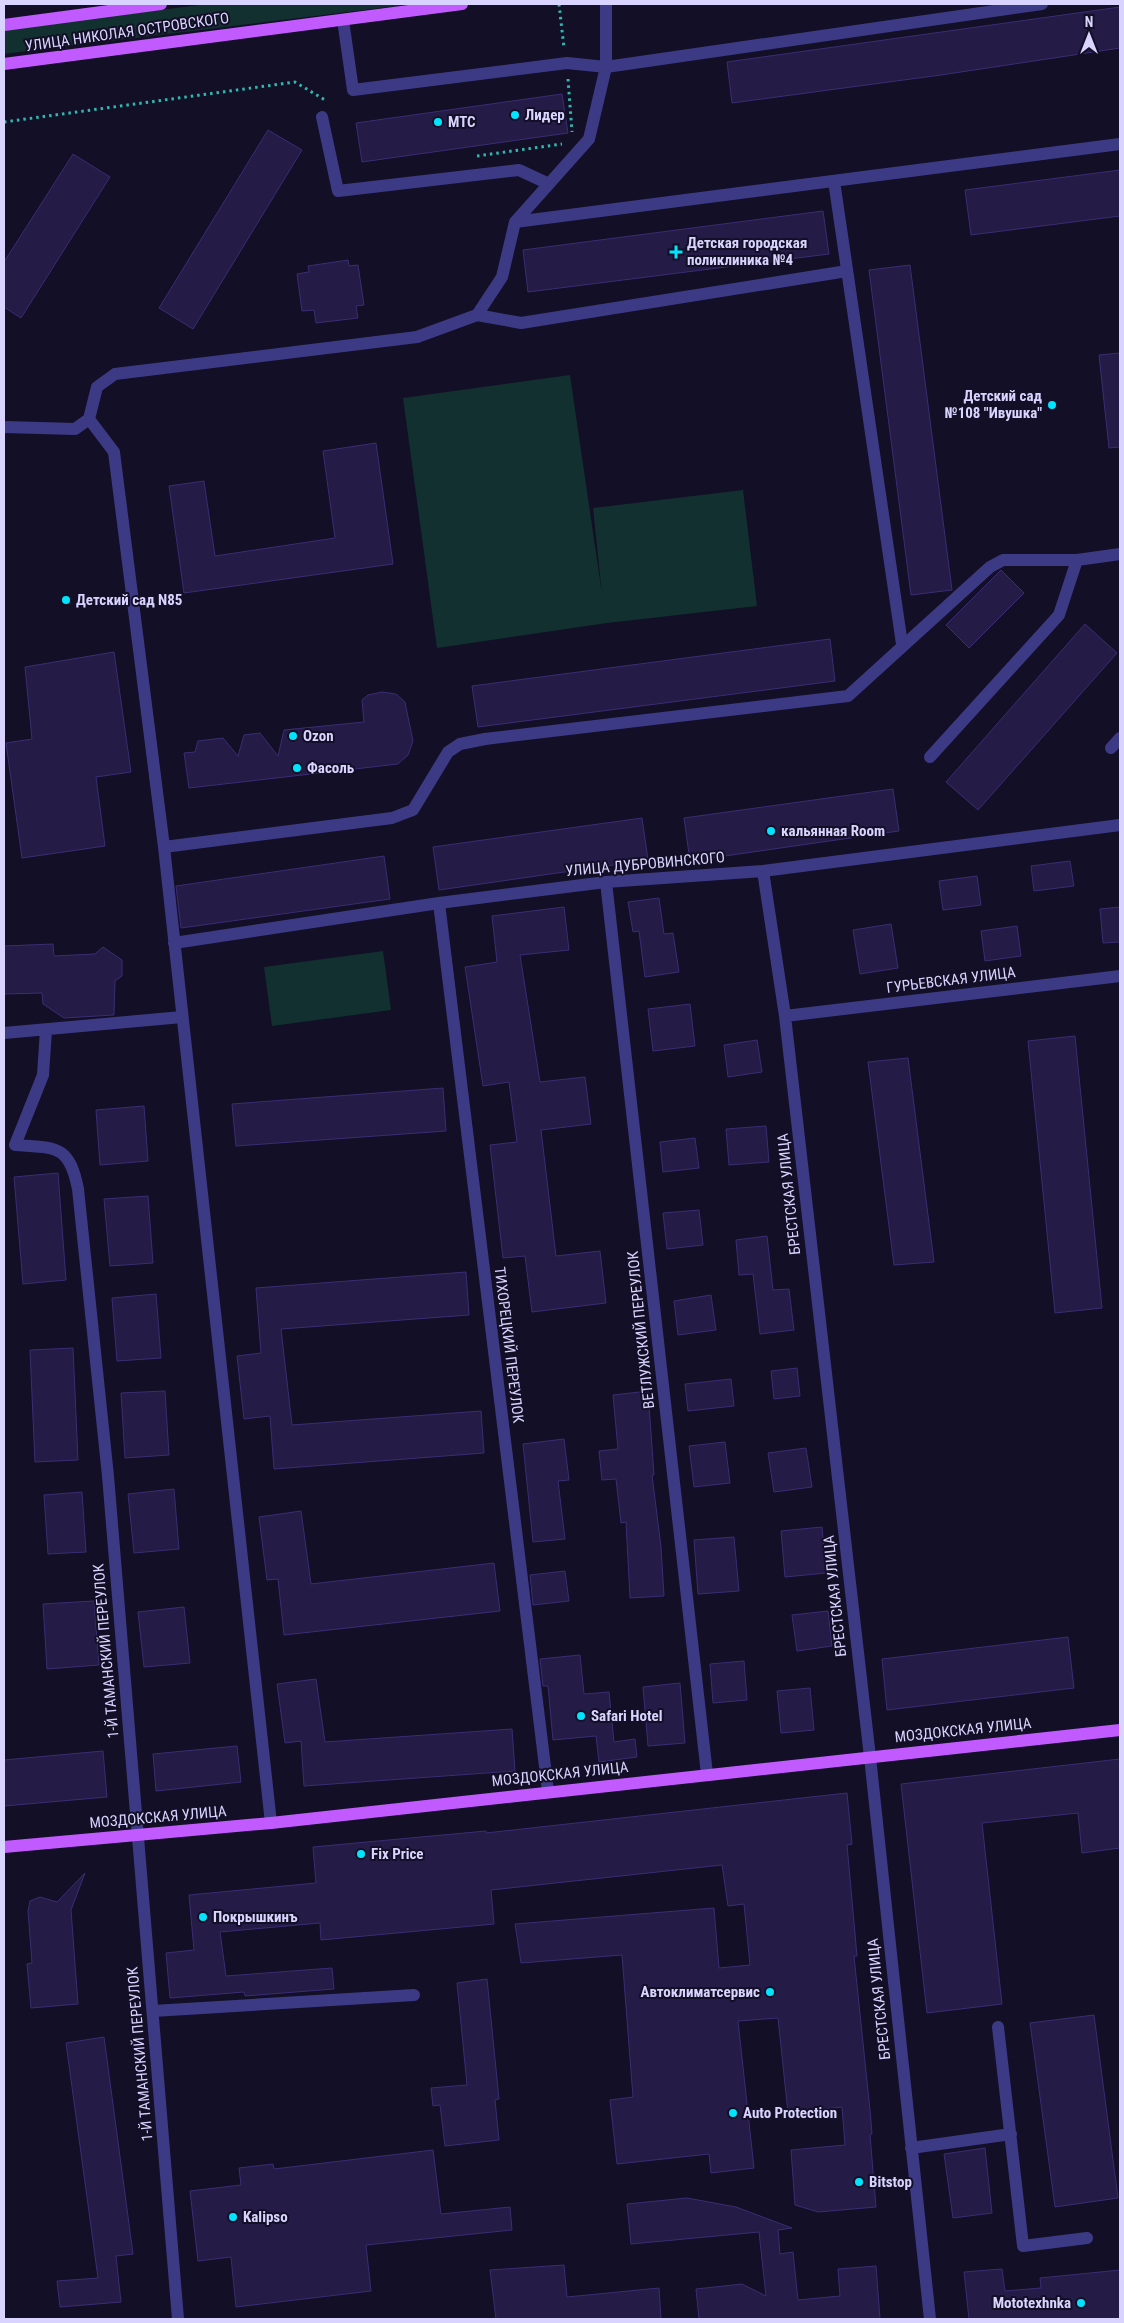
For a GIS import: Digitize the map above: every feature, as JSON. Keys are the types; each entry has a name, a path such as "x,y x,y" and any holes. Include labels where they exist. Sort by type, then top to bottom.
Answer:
{"main road":[{"name":"УЛИЦА НИКОЛАЯ ОСТРОВСКОГО","path":"4,25 161,4"},
{"name":"УЛИЦА НИКОЛАЯ ОСТРОВСКОГО","path":"4,64 462,4"},
{"name":"МОЗДОКСКАЯ УЛИЦА","path":"4,1847 270,1823 548,1791 1120,1730"}],"street":[{"path":"477,316 502,277 515,222 589,139 606,66 606,4"},
{"path":"342,20 353,90 567,63 606,66 1042,4"},
{"path":"322,117 338,191 519,170 549,184"},
{"path":"515,222 1120,144"},
{"path":"834,182 902,644"},
{"path":"4,427 75,429 89,420 97,387 115,374 417,337 477,316 521,323 847,271"},
{"path":"89,420 114,452 164,847 270,1823"},
{"path":"164,847 392,818 413,810 448,752 460,744 485,739 848,696 977,576 1003,560 1077,560 1120,554"},
{"path":"930,757 1059,615 1077,560"},
{"path":"1111,748 1120,738"},
{"name":"УЛИЦА ДУБРОВИНСКОГО","path":"174,943 439,903 606,882 763,871 1120,825"},
{"name":"БРЕСТСКАЯ УЛИЦА","path":"763,871 785,1016 870,1757 930,2319"},
{"name":"ВЕТЛУЖСКИЙ ПЕРЕУЛОК","path":"606,882 708,1774"},
{"name":"ТИХОРЕЦКИЙ ПЕРЕУЛОК","path":"439,903 548,1791"},
{"name":"ГУРЬЕВСКАЯ УЛИЦА","path":"785,1016 1120,976"},
{"path":"4,1033 182,1017"},
{"name":"1-Й ТАМАНСКИЙ ПЕРЕУЛОК","path":"46,1030 43,1075 9,1146 49,1148 64,1155 73,1167 78,1189 107,1466 178,2319"},
{"path":"153,2010 414,1995"},
{"path":"998,2026 1023,2246 1087,2238"},
{"path":"911,2148 1010,2134"}],"path":[{"path":"558,4 567,63 572,133"},
{"path":"4,122 295,82 331,104 353,90"},
{"path":"474,157 563,144"}],"green space":[{"path":"207,4 413,4 4,54 4,30"},
{"path":"570,375 602,594 593,508 743,490 757,606 607,623 437,648 403,398"},
{"path":"383,951 391,1010 272,1026 264,967"}],"building":[{"path":"1120,7 1120,48 941,75 732,103 727,62"},
{"path":"562,94 568,133 362,162 356,123"},
{"path":"268,130 302,150 193,329 159,308"},
{"path":"73,154 110,177 21,318 4,307 4,262"},
{"path":"1120,170 1120,216 971,235 965,190"},
{"name":"Детская городская поликлиника №4","path":"823,211 829,254 528,292 523,250"},
{"path":"348,260 349,266 358,265 364,305 356,306 358,318 316,323 314,310 302,311 297,274 309,272 308,266"},
{"path":"910,265 952,590 911,595 869,270"},
{"path":"1120,353 1120,447 1109,448 1099,355"},
{"path":"376,443 393,564 184,593 169,486 204,481 215,556 335,538 323,451"},
{"path":"1001,570 1024,593 969,648 946,625"},
{"path":"1085,624 1117,653 978,810 946,782"},
{"path":"830,639 835,681 478,727 472,686"},
{"path":"114,652 131,772 96,777 105,846 22,858 6,743 32,739 25,667"},
{"path":"382,692 396,694 405,702 413,741 408,755 398,764 189,788 184,753 195,752 198,741 223,738 238,756 244,735 260,733 278,756 284,730 364,722 362,700 368,695"},
{"path":"893,789 899,831 690,861 684,818"},
{"path":"642,818 648,860 439,890 433,847"},
{"path":"384,856 390,899 181,928 176,886"},
{"path":"1070,861 1074,886 1034,891 1031,866"},
{"path":"977,876 981,905 943,910 939,881"},
{"path":"659,898 664,934 673,933 679,972 645,977 639,931 633,932 628,902"},
{"path":"564,907 569,950 520,955 540,1082 585,1077 591,1124 541,1130 556,1256 600,1251 606,1303 532,1312 525,1256 503,1258 490,1145 517,1142 509,1082 483,1086 465,967 497,962 492,916"},
{"path":"1120,907 1120,942 1103,943 1100,909"},
{"path":"891,924 898,968 860,974 853,930"},
{"path":"1017,926 1021,956 985,961 981,931"},
{"path":"53,944 54,956 95,954 103,947 122,960 122,976 115,981 114,1015 64,1018 43,1004 42,993 4,994 4,946"},
{"path":"690,1004 695,1046 653,1051 648,1009"},
{"path":"1075,1036 1102,1308 1055,1313 1028,1041"},
{"path":"757,1040 762,1072 728,1077 724,1045"},
{"path":"908,1058 934,1262 894,1265 868,1062"},
{"path":"443,1088 446,1131 236,1146 232,1104"},
{"path":"144,1106 148,1161 100,1165 96,1110"},
{"path":"766,1126 769,1162 729,1165 726,1129"},
{"path":"695,1138 699,1168 663,1172 660,1142"},
{"path":"58,1173 66,1280 23,1284 14,1177"},
{"path":"148,1196 153,1263 110,1266 104,1199"},
{"path":"699,1210 703,1245 667,1249 663,1213"},
{"path":"767,1236 773,1290 789,1289 794,1330 760,1334 753,1274 739,1275 736,1240"},
{"path":"466,1272 469,1315 281,1329 292,1425 481,1411 484,1453 274,1469 270,1416 244,1419 237,1356 261,1353 256,1288"},
{"path":"156,1294 161,1358 117,1361 112,1298"},
{"path":"711,1295 716,1330 678,1335 674,1301"},
{"path":"73,1348 78,1460 35,1462 30,1350"},
{"path":"797,1368 800,1396 774,1399 771,1371"},
{"path":"731,1379 734,1406 688,1411 685,1384"},
{"path":"165,1391 169,1455 125,1458 121,1393"},
{"path":"648,1391 654,1475 652,1475 661,1547 664,1596 630,1598 626,1522 621,1523 616,1479 602,1480 599,1451 618,1449 613,1395"},
{"path":"564,1439 569,1480 558,1481 565,1539 533,1542 523,1444"},
{"path":"725,1442 730,1483 694,1487 689,1446"},
{"path":"806,1448 812,1487 774,1492 768,1453"},
{"path":"174,1489 179,1549 134,1553 128,1494"},
{"path":"82,1492 86,1552 48,1554 44,1495"},
{"path":"301,1511 311,1584 494,1563 500,1611 284,1635 278,1579 267,1580 259,1517"},
{"path":"822,1527 826,1573 785,1577 781,1531"},
{"path":"734,1537 739,1591 698,1594 694,1540"},
{"path":"565,1571 569,1601 533,1605 530,1575"},
{"path":"94,1601 99,1665 47,1669 43,1604"},
{"path":"184,1607 190,1663 144,1667 138,1612"},
{"path":"828,1611 832,1646 797,1651 792,1615"},
{"path":"1068,1637 1074,1688 887,1710 882,1659"},
{"path":"580,1655 584,1694 609,1692 614,1742 635,1739 637,1757 599,1762 596,1736 553,1740 548,1686 543,1686 540,1659"},
{"path":"744,1661 747,1700 713,1703 710,1664"},
{"path":"316,1679 325,1742 512,1729 515,1771 304,1786 301,1741 285,1743 277,1684"},
{"path":"680,1683 685,1743 648,1746 643,1687"},
{"path":"810,1688 814,1730 781,1733 777,1691"},
{"path":"237,1746 241,1782 156,1791 153,1754"},
{"path":"103,1751 107,1797 4,1806 4,1760"},
{"path":"1120,1759 1120,1848 1082,1853 1078,1813 982,1823 1002,2004 927,2013 901,1784"},
{"path":"847,1793 852,1844 847,1845 857,1956 854,1956 870,2110 872,2134 870,2135 876,2207 818,2212 795,2205 791,2150 845,2145 842,2107 788,2113 778,2018 738,2021 754,2168 711,2173 709,2154 617,2164 610,2100 633,2097 622,1955 521,1963 515,1924 714,1908 719,1968 750,1965 744,1904 728,1906 722,1865 491,1890 494,1924 321,1940 320,1923 220,1932 226,1976 332,1968 334,1989 245,1996 244,1992 170,1998 166,1953 194,1950 189,1895 316,1883 313,1847 486,1831 486,1833"},
{"path":"85,1873 71,1910 78,2004 31,2008 27,1964 32,1963 28,1911 30,1901 40,1897 57,1902"},
{"path":"487,1979 499,2099 495,2100 499,2140 445,2146 440,2105 433,2106 431,2088 467,2085 457,1983"},
{"path":"1094,2015 1118,2198 1055,2207 1030,2023"},
{"path":"104,2037 133,2254 116,2256 121,2302 60,2307 57,2281 98,2278 66,2043"},
{"path":"985,2148 992,2213 953,2218 944,2154"},
{"path":"433,2150 441,2214 510,2207 512,2230 366,2245 371,2291 236,2307 231,2257 198,2261 190,2191 241,2185 239,2168 273,2164 274,2169"},
{"path":"687,2198 736,2207 792,2228 778,2230 780,2254 793,2252 798,2300 840,2296 838,2269 876,2266 880,2319 699,2319 696,2289 742,2284 766,2296 759,2232 631,2244 627,2204"},
{"path":"564,2265 567,2297 659,2288 661,2319 496,2319 490,2270"},
{"path":"1002,2269 1005,2291 1041,2288 1040,2278 1120,2270 1120,2319 969,2319 964,2272"}],"place":[{"name":"Лидер","path":"515,115"},
{"name":"МТС","path":"438,122"},
{"name":"Детская городская поликлиника №4","path":"676,252"},
{"name":"Детский сад №108 \"Ивушка\"","path":"1052,405"},
{"name":"Детский сад N85","path":"66,600"},
{"name":"Ozon","path":"293,736"},
{"name":"Фасоль","path":"297,768"},
{"name":"кальянная Room","path":"771,831"},
{"name":"Safari Hotel","path":"581,1716"},
{"name":"Fix Price","path":"361,1854"},
{"name":"Покрышкинъ","path":"203,1917"},
{"name":"Автоклиматсервис","path":"770,1992"},
{"name":"Auto Protection","path":"733,2113"},
{"name":"Bitstop","path":"859,2182"},
{"name":"Kalipso","path":"233,2217"},
{"name":"Mototexhnka","path":"1081,2303"}]}
